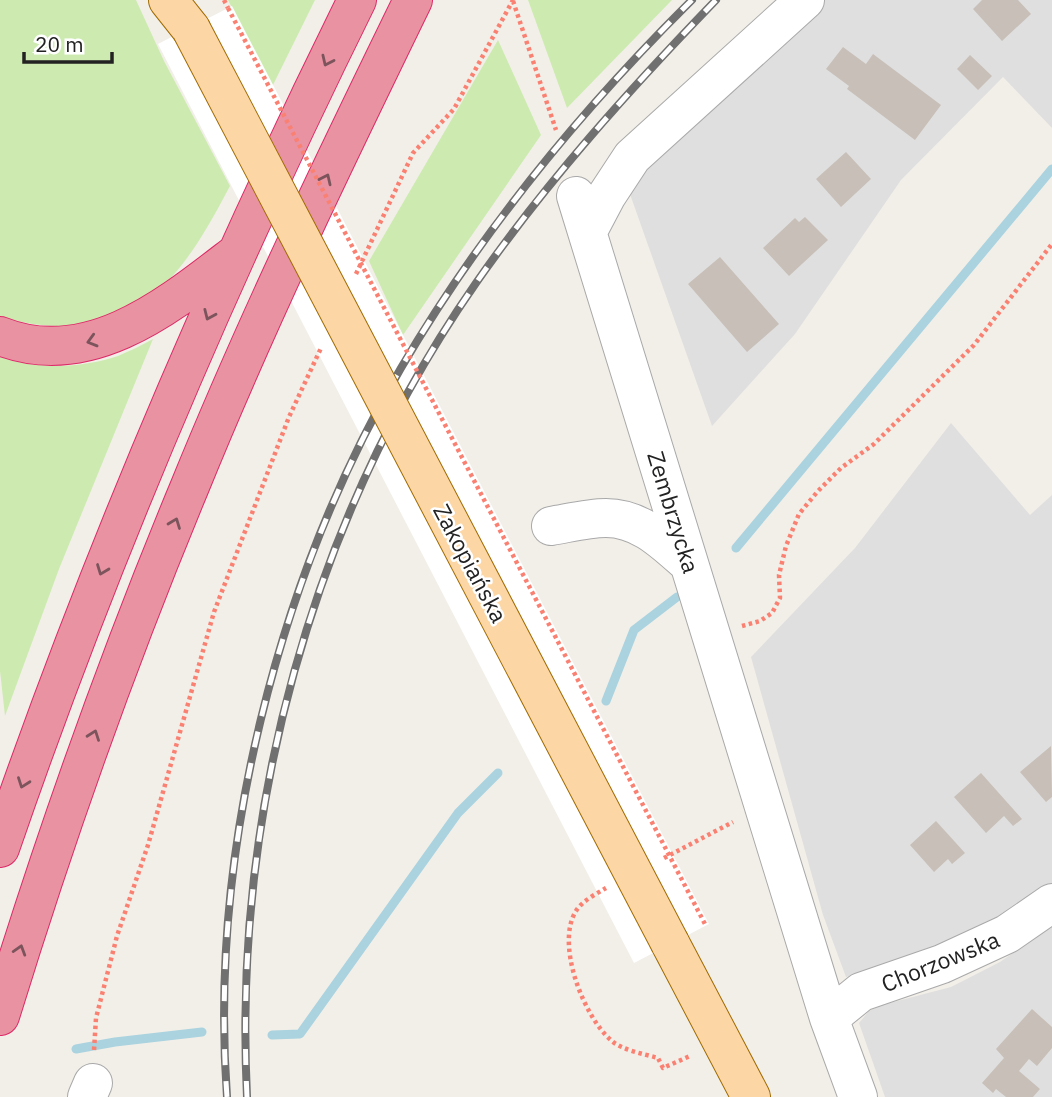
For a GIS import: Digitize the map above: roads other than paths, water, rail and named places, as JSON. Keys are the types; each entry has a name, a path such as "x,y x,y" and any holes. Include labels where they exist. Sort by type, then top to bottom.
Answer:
{"highway":[{"path":"0,848 72,650 163,418 237,253 357,0"},
{"path":"0,1016 36,899 190,485 325,182 413,0"},
{"path":"0,336 11,341 53,346 75,346 98,340 180,295 237,253"}],"main road":[{"name":"Zakopiańska","path":"181,10 751,1097"}],"street":[{"name":"Zembrzycka","path":"805,0 632,157 607,195 582,214 829,1018 858,1097"},
{"path":"551,526 605,518 627,521 651,531 690,564"},
{"name":"Chorzowska","path":"829,1018 861,992 942,964 1007,934 1052,903"}],"waterway":[{"path":"736,548 1052,169"},
{"path":"606,701 634,630 677,597"},
{"path":"272,1035 300,1034 458,813 498,773"},
{"path":"76,1049 202,1032"}],"railway":[{"path":"227,1097 224,1004 229,909 241,814 261,720 287,627 319,537 357,450 401,368 464,269 572,129 692,0"},
{"path":"247,1097 246,989 254,882 270,776 294,671 327,569 369,470 418,374 503,245 590,137 716,0"}]}
